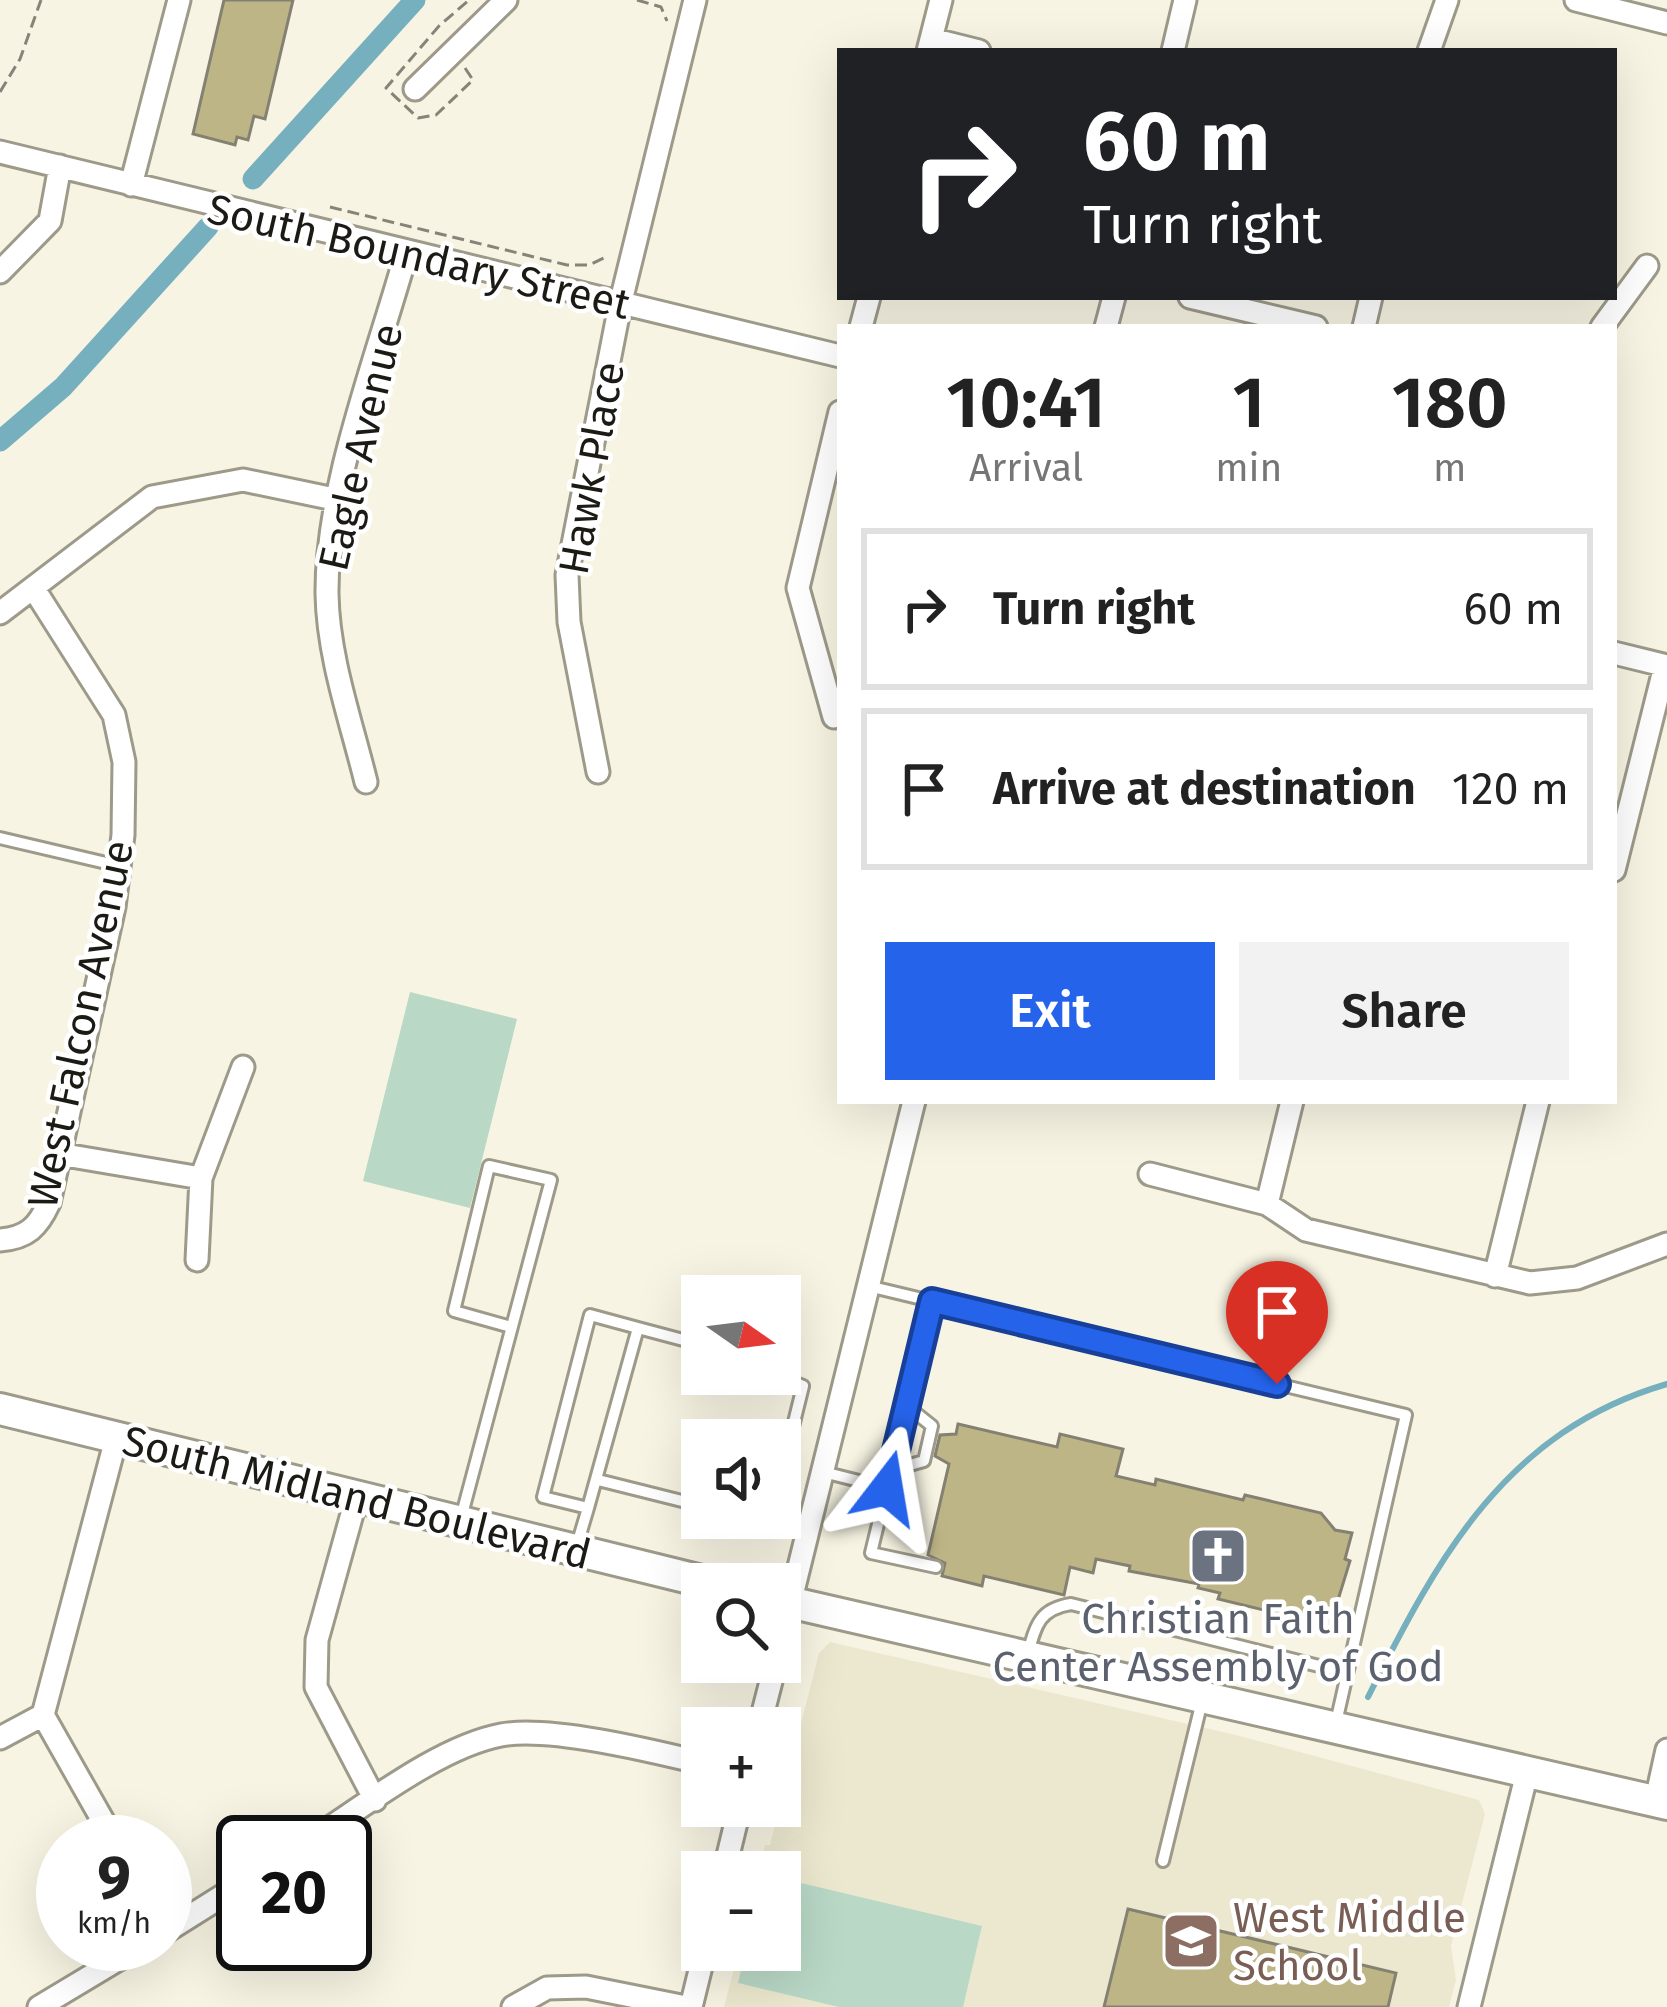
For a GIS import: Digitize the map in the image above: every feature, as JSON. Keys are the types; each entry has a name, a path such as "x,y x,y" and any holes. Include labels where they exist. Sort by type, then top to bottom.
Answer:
{"main road":[{"name":"South Midland Boulevard","path":"0,1409 681,1576"},
{"path":"801,1606 1662,1802"}],"street":[{"path":"131,185 179,0"},
{"path":"416,89 506,0"},
{"name":"Hawk Place","path":"598,772 569,622 567,575 620,304 695,0"},
{"path":"930,45 941,0"},
{"path":"1174,48 1185,0"},
{"path":"1430,48 1448,0"},
{"path":"1576,0 1667,23"},
{"name":"South Boundary Street","path":"0,152 837,355"},
{"path":"0,272 50,221 60,166"},
{"name":"Eagle Avenue","path":"366,782 330,637 327,590 338,500 406,254"},
{"path":"1603,324 1647,266"},
{"path":"1203,300 1303,324"},
{"path":"834,717 798,588 837,425"},
{"path":"0,613 152,497 243,480 338,500"},
{"name":"West Falcon Avenue","path":"0,1240 17,1239 38,1226 59,1154 119,866 124,762 114,715 34,589"},
{"path":"1617,654 1666,666 1617,858"},
{"path":"197,1260 201,1178 243,1067"},
{"path":"796,1563 913,1104"},
{"path":"1267,1204 1291,1104"},
{"path":"1495,1276 1537,1104"},
{"path":"59,1154 201,1178"},
{"path":"1150,1174 1267,1204 1306,1230 1530,1283 1576,1279 1667,1244"},
{"path":"100,1815 43,1715 116,1439"},
{"path":"357,1496 317,1640 316,1687 375,1800"},
{"path":"0,1738 43,1715"},
{"path":"351,1815 450,1755 503,1734 615,1742 681,1758"},
{"path":"1662,1802 1667,1750"},
{"path":"1469,2007 1527,1773"},
{"path":"39,2007 99,1971"},
{"path":"513,2007 547,1988 586,1987 688,2007 699,1971"}],"lane":[{"path":"0,838 119,866"},
{"path":"460,1522 551,1180 489,1166 454,1311 511,1328"},
{"path":"868,1286 1406,1415 1334,1728"},
{"path":"932,1301 871,1553 935,1568"},
{"path":"588,1508 543,1497 590,1315 681,1339"},
{"path":"575,1550 638,1328"},
{"path":"887,1488 906,1466 924,1461 932,1426 907,1406"},
{"path":"823,1472 887,1488"},
{"path":"598,1480 681,1500"},
{"path":"1027,1657 1040,1618 1052,1607 1071,1604 1347,1673"},
{"path":"1163,1861 1203,1698"}],"path":[{"path":"0,92 20,58 41,0"},
{"path":"637,0 661,7 668,23"},
{"path":"331,207 567,265 590,265 610,255"}],"shaded area":[{"path":"830,1642 1236,1735 1479,1800 1485,1814 1451,1946 1456,1980 1449,2007 724,2007 733,1971 801,1971 801,1851 763,1851 775,1827 801,1827 801,1724 819,1653"}],"green space":[{"path":"410,992 517,1019 470,1208 363,1181"},
{"path":"801,1883 982,1926 963,2007 839,2007 738,1983 741,1971 801,1971"}],"building":[{"path":"224,0 293,0 265,119 254,116 248,140 237,137 235,145 193,134"},
{"path":"958,1424 1057,1447 1060,1434 1123,1449 1116,1476 1155,1485 1156,1479 1243,1500 1245,1495 1321,1513 1335,1530 1352,1533 1345,1559 1350,1561 1334,1613 1316,1608 1297,1618 1218,1599 1220,1593 1198,1588 1199,1584 1129,1571 1130,1566 1096,1559 1093,1573 1070,1567 1064,1595 984,1576 982,1586 942,1576 945,1563 928,1555 949,1464 935,1456 940,1435 956,1434"},
{"name":"West Middle School","path":"1128,1909 1396,1973 1388,2007 1104,2007"}],"waterway":[{"path":"253,179 415,0"},
{"path":"0,441 63,387 208,227"},
{"path":"1368,1697 1451,1549 1520,1467 1562,1433 1611,1405 1667,1384"}],"place":[{"name":"Christian Faith Center Assembly of God","path":"1218,1556"},
{"name":"West Middle School","path":"1191,1941"}],"route":[{"path":"887,1488 932,1301 1277,1384"}]}
